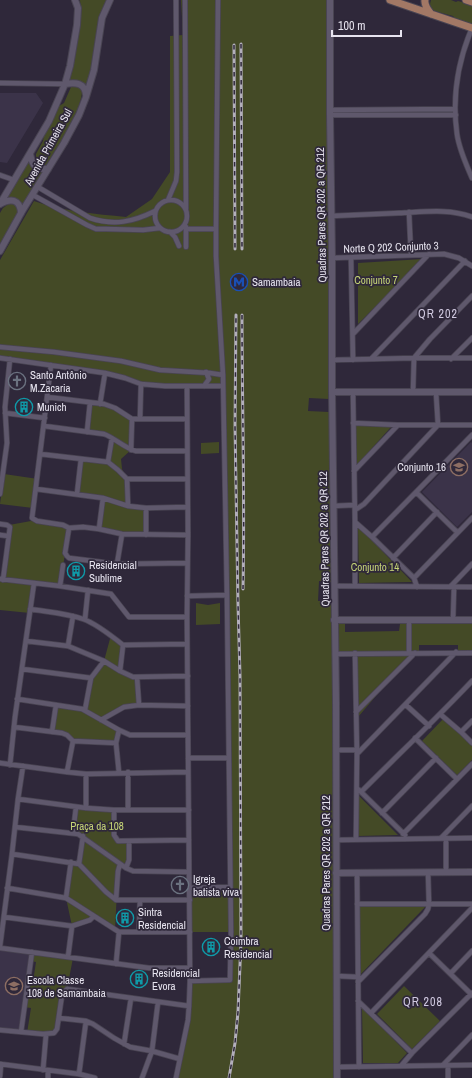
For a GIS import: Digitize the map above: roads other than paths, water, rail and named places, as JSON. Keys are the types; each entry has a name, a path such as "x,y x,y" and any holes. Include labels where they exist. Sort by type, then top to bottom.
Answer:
{"main road":[{"path":"390,0 472,28"},
{"path":"403,4 410,0"},
{"path":"425,0 427,9 432,14"},
{"path":"466,0 472,2"}],"street":[{"name":"Avenida Primeira Sul","path":"0,204 49,121 65,84 70,66 77,25 78,8 75,0"},
{"name":"Avenida Primeira Sul","path":"0,251 79,115 94,70 102,18 110,0"},
{"path":"168,200 178,172 176,0"},
{"path":"185,0 186,247"},
{"path":"190,981 230,980 229,758 223,375 216,256 218,0"},
{"name":"Quadras Pares QR 202 a QR 212","path":"330,0 338,1078"},
{"path":"472,28 461,58 456,83 458,139 472,178"},
{"path":"0,83 39,85 75,83 84,88 86,97"},
{"path":"330,113 456,109"},
{"path":"330,113 456,115"},
{"path":"30,154 33,164 36,167 48,169"},
{"path":"0,175 14,180"},
{"path":"38,187 90,218 98,221 122,222 138,219 155,211"},
{"path":"0,191 6,194"},
{"path":"33,195 96,229 144,230 160,228 170,232 175,237 178,246"},
{"path":"160,228 155,220 155,211 162,202 168,200 178,201 186,209"},
{"path":"0,204 7,201 16,202 20,206 21,213"},
{"path":"331,216 446,211 463,213 472,217"},
{"path":"409,212 411,254"},
{"path":"170,232 180,229 186,221"},
{"path":"186,229 216,229"},
{"name":"Norte Q 202 Conjunto 3","path":"332,258 411,254 448,254 465,261 472,266"},
{"path":"353,334 429,254"},
{"path":"351,258 353,334 352,360"},
{"path":"371,359 465,261"},
{"path":"413,392 414,358 417,353 472,296"},
{"path":"451,359 472,338"},
{"path":"0,347 54,352 121,361 171,372 206,372 223,375"},
{"path":"0,358 105,373 141,384 187,387 223,386"},
{"path":"332,360 472,358"},
{"path":"0,494 7,443 5,413 10,359"},
{"path":"51,365 32,518 37,521 63,525 69,528 83,527 122,534 188,535"},
{"path":"204,386 209,379 206,372"},
{"path":"100,404 105,373"},
{"path":"140,419 141,384"},
{"path":"176,1078 189,1006 190,981 187,644 187,387"},
{"path":"332,392 472,392"},
{"path":"352,392 355,586"},
{"path":"333,506 354,507 364,504 438,425 436,392"},
{"path":"47,397 100,404 115,408 132,420 187,419"},
{"path":"87,432 90,403"},
{"path":"5,413 45,418"},
{"path":"131,450 132,420"},
{"path":"353,424 471,425 472,434 372,537"},
{"path":"354,471 398,425"},
{"path":"44,426 104,434 131,450 187,451"},
{"path":"108,462 112,438"},
{"path":"40,454 108,462 126,479 128,506"},
{"path":"77,494 81,459"},
{"path":"126,479 187,479"},
{"path":"36,489 103,498 128,506 146,508 187,507"},
{"path":"416,492 457,532"},
{"path":"100,529 103,498"},
{"path":"146,508 146,535"},
{"path":"393,558 437,512"},
{"path":"414,578 472,518"},
{"path":"355,522 414,578 417,587"},
{"path":"0,524 9,526 1,579 111,594 129,617 187,616"},
{"path":"69,528 65,553 70,558 117,564 187,563"},
{"path":"117,564 122,534"},
{"path":"0,535 8,536"},
{"path":"453,620 452,587 472,564"},
{"path":"60,586 63,565"},
{"path":"10,764 17,699 34,583"},
{"path":"335,586 472,587"},
{"path":"85,619 88,590"},
{"path":"187,596 227,595"},
{"path":"30,609 85,619 111,635 123,645 187,644"},
{"path":"68,646 73,616"},
{"path":"334,620 472,620"},
{"path":"409,620 409,653"},
{"path":"26,641 68,646 104,661 129,676 188,676"},
{"path":"120,671 123,645"},
{"path":"336,750 357,752 406,705 456,652"},
{"path":"355,653 357,752 356,839"},
{"path":"356,712 415,653"},
{"path":"335,654 472,653"},
{"path":"85,710 91,678 104,661"},
{"path":"22,669 91,678"},
{"path":"137,677 139,705"},
{"path":"361,792 415,738 430,726 472,681"},
{"path":"17,699 85,710 130,735 188,735"},
{"path":"52,732 56,705"},
{"path":"101,720 124,707 139,705 188,706"},
{"path":"406,705 430,726"},
{"path":"440,714 462,732 472,743"},
{"path":"462,732 472,721"},
{"path":"14,727 65,734 73,741 116,743"},
{"path":"119,730 116,743 119,773"},
{"path":"415,738 457,779"},
{"path":"67,772 73,741"},
{"path":"188,758 229,758"},
{"path":"382,813 436,758"},
{"path":"0,763 86,774 188,772"},
{"path":"23,766 0,947 148,968 189,968"},
{"path":"403,834 471,766"},
{"path":"128,772 128,810"},
{"path":"86,774 86,808"},
{"path":"356,788 403,834 409,838"},
{"path":"18,799 76,807 114,810 189,810"},
{"path":"446,872 443,838 472,806"},
{"path":"73,833 76,807"},
{"path":"114,810 115,837 118,841 189,840"},
{"path":"15,827 78,834 83,836 129,870 136,872 189,872"},
{"path":"79,864 83,836"},
{"path":"336,840 472,838"},
{"path":"126,868 129,860 129,841"},
{"path":"12,854 79,864 106,892 116,900 190,900"},
{"path":"66,898 70,862"},
{"path":"116,900 118,871 120,864"},
{"path":"357,872 359,1067"},
{"path":"358,979 425,914 429,904 428,872"},
{"path":"336,873 472,872"},
{"path":"190,888 230,887"},
{"path":"7,888 66,898 119,932 190,932"},
{"path":"140,900 140,932"},
{"path":"357,904 472,904"},
{"path":"371,1012 472,908"},
{"path":"4,917 72,926 90,920 94,916"},
{"path":"68,957 72,926"},
{"path":"116,964 119,932"},
{"path":"451,973 472,951"},
{"path":"21,1032 32,952"},
{"path":"401,1066 412,1053 472,994 429,953"},
{"path":"337,976 358,979"},
{"path":"0,1030 46,1035 52,1034 57,1029 62,995 67,989 189,1006"},
{"path":"124,1044 131,998"},
{"path":"358,1001 412,1053"},
{"path":"142,1078 152,1051 158,1002"},
{"path":"59,1018 86,1021 124,1044 137,1049 152,1051 180,1059"},
{"path":"79,1074 86,1021"},
{"path":"43,1070 46,1035"},
{"path":"448,1078 446,1065 472,1035"},
{"path":"0,1076 1,1064 79,1074 95,1078"},
{"path":"337,1067 472,1066"},
{"path":"48,1071 48,1078"}],"railway":[{"path":"241,44 242,249"},
{"path":"234,45 235,249"},
{"path":"229,1078 235,1043 238,1012 241,941 240,676 235,426 236,315"},
{"path":"242,315 244,486 243,589"}],"place":[{"name":"Samambaia","path":"239,282"},
{"name":"Santo Antônio M.Zacaria","path":"17,381"},
{"name":"Munich","path":"24,407"},
{"name":"Conjunto 16","path":"459,467"},
{"name":"Residencial Sublime","path":"76,571"},
{"name":"Igreja batista viva","path":"180,885"},
{"name":"Sintra Residencial","path":"125,918"},
{"name":"Coimbra Residencial","path":"211,947"},
{"name":"Residencial Evora","path":"139,979"},
{"name":"Escola Classe 108 de Samambaia","path":"14,986"}],"district":[{"name":"QR 202","path":"438,314"},
{"name":"QR 208","path":"423,1002"}],"park label":[{"name":"Conjunto 7","path":"376,280"},
{"name":"Conjunto 14","path":"375,567"},
{"name":"Praça da 108","path":"97,826"}]}
